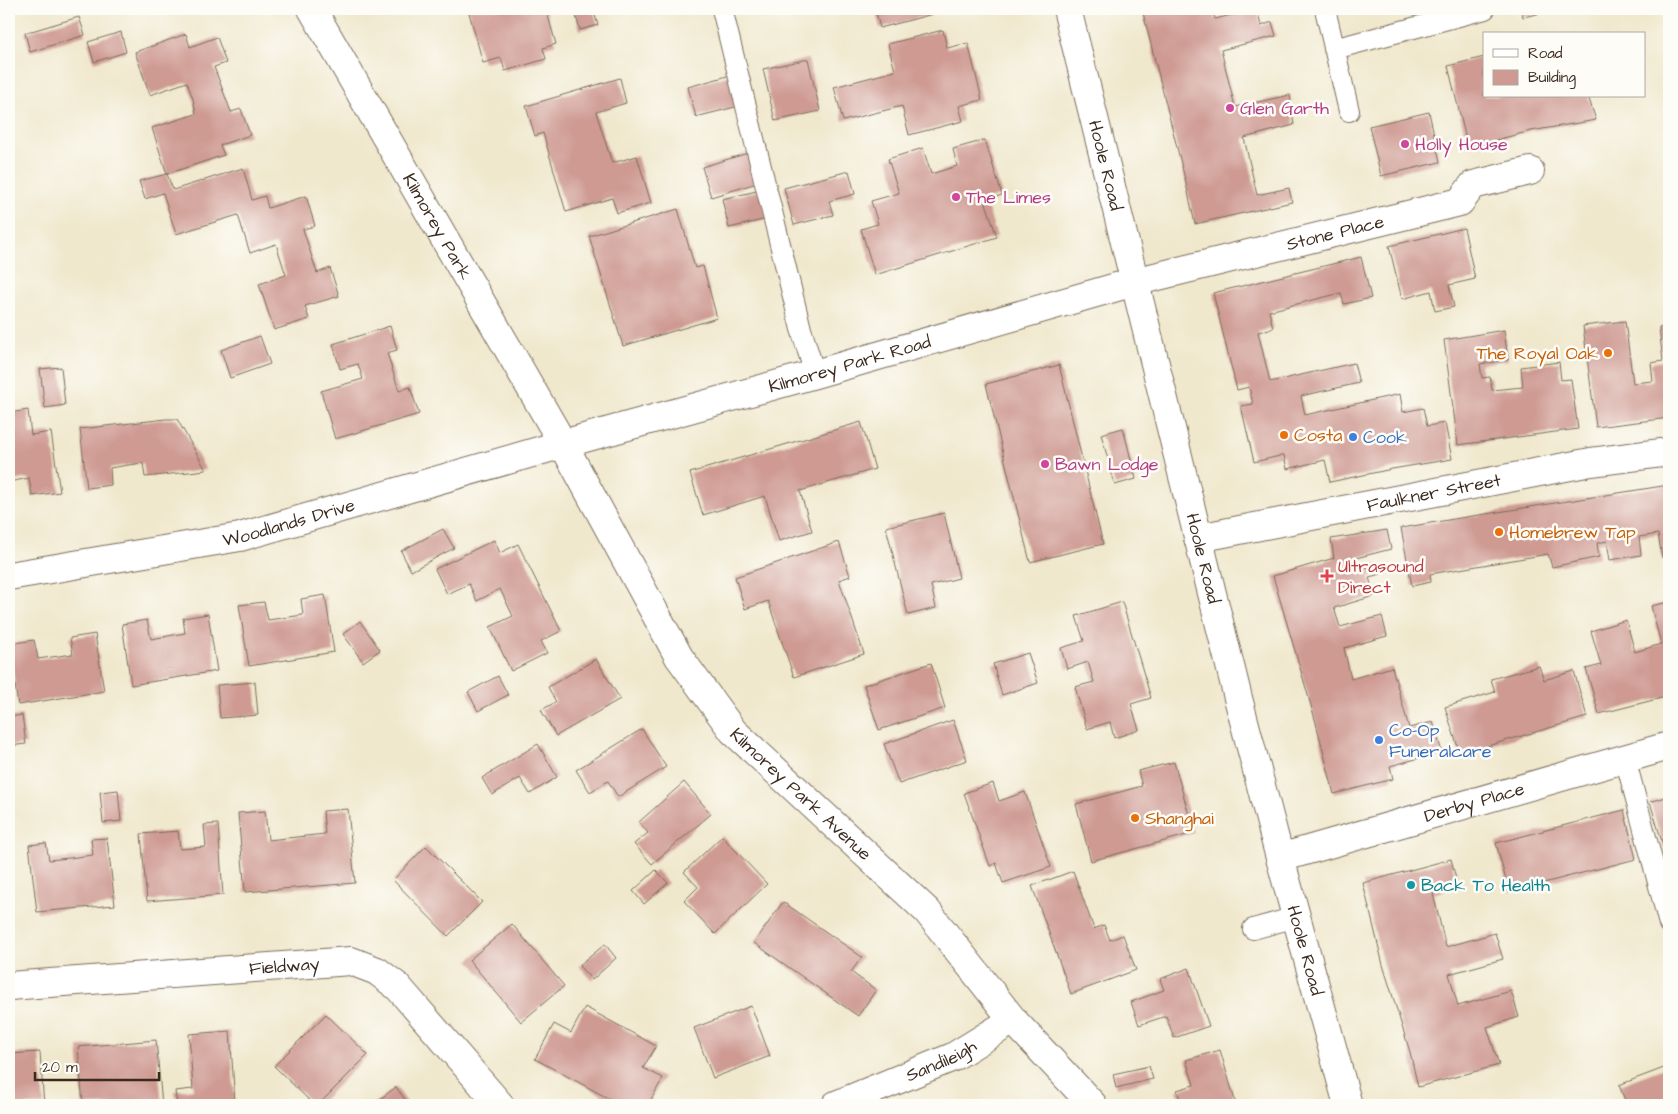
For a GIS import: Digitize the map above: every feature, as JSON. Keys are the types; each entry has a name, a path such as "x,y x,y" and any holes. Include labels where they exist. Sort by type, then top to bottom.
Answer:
{"main road":[{"name":"Kilmorey Park","path":"312,9 563,444"},
{"name":"Hoole Road","path":"1067,9 1198,538 1280,858 1348,1105"},
{"name":"Stone Place","path":"1134,282 1460,202 1474,185 1530,171"},
{"name":"Kilmorey Park Road","path":"563,444 1134,282"},
{"name":"Woodlands Drive","path":"9,576 240,537 563,444"},
{"name":"Kilmorey Park Avenue","path":"563,444 679,657 733,731 927,911 1013,1020 1093,1105"},
{"name":"Faulkner Street","path":"1198,538 1591,462 1669,452"},
{"name":"Derby Place","path":"1280,858 1669,746"},
{"name":"Fieldway","path":"9,986 351,961 377,971 398,987 500,1105"},
{"name":"Sandileigh","path":"836,1105 954,1058 1013,1020"}],"lane":[{"path":"722,9 798,320 815,374"},
{"path":"1325,9 1349,111"},
{"path":"1334,49 1485,9"},
{"path":"1625,758 1669,924"},
{"path":"1254,928 1296,917"}],"building":[{"path":"468,9 546,9 556,44 543,48 546,59 505,71 501,58 483,63"},
{"path":"574,9 593,9 598,25 580,30"},
{"path":"813,9 835,9 814,15"},
{"path":"875,9 932,9 933,14 880,28"},
{"path":"1142,9 1212,9 1215,19 1257,9 1261,26 1272,22 1276,36 1221,50 1235,107 1290,95 1294,125 1244,138 1257,195 1289,188 1292,202 1195,224"},
{"path":"1521,9 1556,9 1556,10 1523,17"},
{"path":"79,17 85,35 30,52 25,33"},
{"path":"943,30 947,48 968,43 982,100 959,106 963,121 909,135 902,106 843,121 834,87 895,71 888,44"},
{"path":"121,32 126,52 94,62 88,42"},
{"path":"186,34 190,47 217,37 226,63 214,67 231,112 241,109 250,135 220,145 224,155 167,174 152,128 196,114 193,99 187,82 150,95 135,52"},
{"path":"1483,57 1483,98 1589,98 1596,120 1531,131 1468,147 1448,66"},
{"path":"808,59 820,111 775,121 763,69"},
{"path":"731,75 739,106 696,117 688,87"},
{"path":"620,78 626,103 596,112 612,163 637,156 651,203 617,213 612,198 566,212 543,133 535,136 526,106"},
{"name":"Holly House","path":"1429,112 1440,162 1381,176 1369,126"},
{"path":"985,140 1002,195 985,200 997,237 875,275 861,229 878,224 871,201 899,193 888,159 923,148 931,174 957,166 953,149"},
{"path":"748,153 757,183 711,197 702,167"},
{"path":"243,168 252,200 265,196 268,208 306,196 315,226 303,229 317,273 330,268 339,296 305,306 309,319 274,330 259,284 286,275 276,244 250,253 238,215 176,234 163,193 145,199 139,181 167,174 173,190"},
{"path":"849,171 855,194 829,201 833,215 794,225 784,188"},
{"path":"761,190 767,219 729,228 722,199"},
{"path":"678,209 695,268 703,266 717,318 623,346 589,236"},
{"path":"1464,228 1475,279 1449,285 1454,307 1435,311 1431,291 1402,299 1389,246"},
{"path":"1361,257 1371,298 1344,304 1341,293 1269,311 1273,328 1258,332 1270,382 1354,363 1359,383 1301,396 1305,415 1400,394 1403,412 1423,408 1427,426 1445,423 1452,459 1330,482 1325,460 1287,469 1284,455 1254,462 1241,406 1253,404 1249,387 1237,390 1213,293"},
{"name":"The Royal Oak","path":"1625,321 1633,383 1653,381 1651,363 1663,361 1659,328 1669,326 1669,418 1596,427 1583,326"},
{"path":"390,326 397,350 387,353 399,391 410,387 419,414 335,439 321,391 363,379 358,364 340,369 333,344"},
{"path":"1504,330 1508,360 1480,364 1482,378 1490,377 1492,390 1523,387 1521,367 1559,362 1561,380 1571,379 1578,429 1458,445 1444,340"},
{"path":"260,336 270,364 230,378 221,350"},
{"name":"Bawn Lodge","path":"1059,365 1103,544 1030,562 986,384"},
{"path":"61,367 65,405 45,408 40,369"},
{"path":"28,410 31,435 51,432 60,492 32,496 29,478 9,482 9,413"},
{"path":"177,419 206,470 145,477 143,463 128,465 110,468 111,485 87,488 80,429"},
{"path":"861,422 875,469 800,491 812,531 779,541 765,496 703,515 690,473"},
{"path":"1123,428 1136,479 1115,485 1101,434"},
{"path":"1669,485 1669,557 1662,558 1658,534 1639,537 1641,555 1610,560 1607,541 1597,543 1599,557 1552,567 1548,554 1430,574 1431,582 1412,586 1401,528"},
{"path":"944,513 959,578 931,585 936,608 908,615 886,527"},
{"path":"443,529 454,548 411,571 401,551"},
{"path":"1387,530 1391,549 1352,559 1356,571 1378,564 1381,574 1369,577 1374,596 1334,608 1340,627 1382,616 1387,636 1344,648 1351,679 1392,667 1409,728 1433,722 1442,752 1390,766 1393,779 1334,794 1315,719 1273,576 1334,558 1331,539"},
{"path":"494,540 500,553 518,544 561,631 541,641 547,653 511,671 490,627 513,616 500,589 477,601 469,584 447,594 435,569"},
{"path":"839,542 850,576 839,580 864,654 794,677 768,601 745,609 735,577"},
{"path":"325,595 334,652 249,666 239,605 264,602 268,620 303,615 301,599"},
{"path":"1122,602 1151,698 1131,704 1139,730 1114,738 1110,722 1087,729 1075,687 1094,682 1088,662 1067,669 1061,648 1084,641 1076,616"},
{"path":"1669,602 1669,696 1599,714 1586,669 1601,665 1591,631 1626,620 1635,652 1661,644 1651,606"},
{"path":"208,614 217,671 131,685 122,624 147,620 151,639 185,633 183,618"},
{"path":"360,621 380,650 363,662 343,634"},
{"path":"95,634 104,691 18,705 9,644 34,640 38,659 73,654 70,638"},
{"path":"1028,653 1038,683 1002,695 993,664"},
{"path":"596,659 620,699 556,736 541,710 556,702 548,687"},
{"path":"931,663 945,708 879,730 864,685"},
{"path":"1539,666 1544,680 1574,671 1587,717 1460,754 1445,707 1495,692 1491,679"},
{"path":"498,676 508,695 478,711 468,692"},
{"path":"255,682 258,715 220,718 217,685"},
{"path":"22,715 26,744 9,746 9,717"},
{"path":"953,720 967,760 899,784 884,744"},
{"path":"642,729 666,767 618,797 608,781 590,792 576,770"},
{"path":"538,744 557,777 530,794 520,778 492,795 482,778"},
{"name":"Shanghai","path":"1174,762 1194,833 1091,861 1076,804 1142,786 1138,771"},
{"path":"684,782 711,814 652,864 634,844 648,833 639,822"},
{"path":"993,783 999,801 1025,792 1051,867 1003,883 996,863 990,866 964,793"},
{"path":"118,790 121,821 103,823 100,792"},
{"path":"1669,796 1669,865 1650,802"},
{"path":"348,809 355,883 245,892 238,813 265,811 268,840 325,834 323,811"},
{"path":"1624,810 1636,859 1509,892 1496,843"},
{"path":"218,824 223,895 147,901 141,834 178,831 180,849 206,847 204,825"},
{"path":"722,836 767,884 715,934 684,901 698,887 684,872"},
{"path":"107,838 115,905 37,912 29,845 46,843 49,860 93,855 91,839"},
{"path":"426,846 482,902 448,936 393,880"},
{"path":"1451,859 1458,887 1433,894 1446,947 1495,933 1503,959 1449,974 1458,1006 1511,991 1519,1017 1487,1027 1499,1065 1418,1087 1410,1052 1383,965 1363,883"},
{"path":"656,870 668,883 644,904 633,891"},
{"path":"1073,871 1094,929 1104,925 1110,940 1123,935 1136,970 1071,994 1032,886"},
{"path":"783,902 862,957 851,972 876,990 858,1016 754,943"},
{"path":"512,924 564,986 521,1022 469,960"},
{"path":"605,944 616,958 592,980 579,966"},
{"path":"1189,968 1209,1026 1174,1038 1166,1016 1139,1025 1131,1002 1164,990 1160,979"},
{"path":"751,1006 770,1056 713,1078 694,1028"},
{"path":"585,1007 656,1046 643,1068 663,1078 648,1105 621,1105 535,1059 554,1024 571,1033"},
{"path":"326,1014 368,1055 318,1105 314,1105 274,1066"},
{"path":"230,1031 235,1103 177,1105 175,1091 193,1089 189,1034"},
{"path":"156,1040 162,1105 83,1105 78,1047"},
{"path":"1220,1050 1236,1104 1182,1105 1177,1090 1194,1085 1186,1060"},
{"path":"40,1052 44,1105 9,1105 9,1054"},
{"path":"1149,1066 1153,1079 1116,1088 1113,1074"},
{"path":"1669,1066 1669,1105 1627,1105 1619,1085"},
{"path":"396,1087 409,1105 372,1105"}],"place":[{"name":"Glen Garth","path":"1230,108"},
{"name":"Holly House","path":"1405,144"},
{"name":"The Limes","path":"956,197"},
{"name":"The Royal Oak","path":"1608,353"},
{"name":"Costa","path":"1284,435"},
{"name":"Cook","path":"1353,437"},
{"name":"Bawn Lodge","path":"1045,464"},
{"name":"Homebrew Tap","path":"1499,532"},
{"name":"Ultrasound Direct","path":"1327,576"},
{"name":"Co-Op Funeralcare","path":"1379,740"},
{"name":"Shanghai","path":"1135,818"},
{"name":"Back To Health","path":"1411,885"}]}
